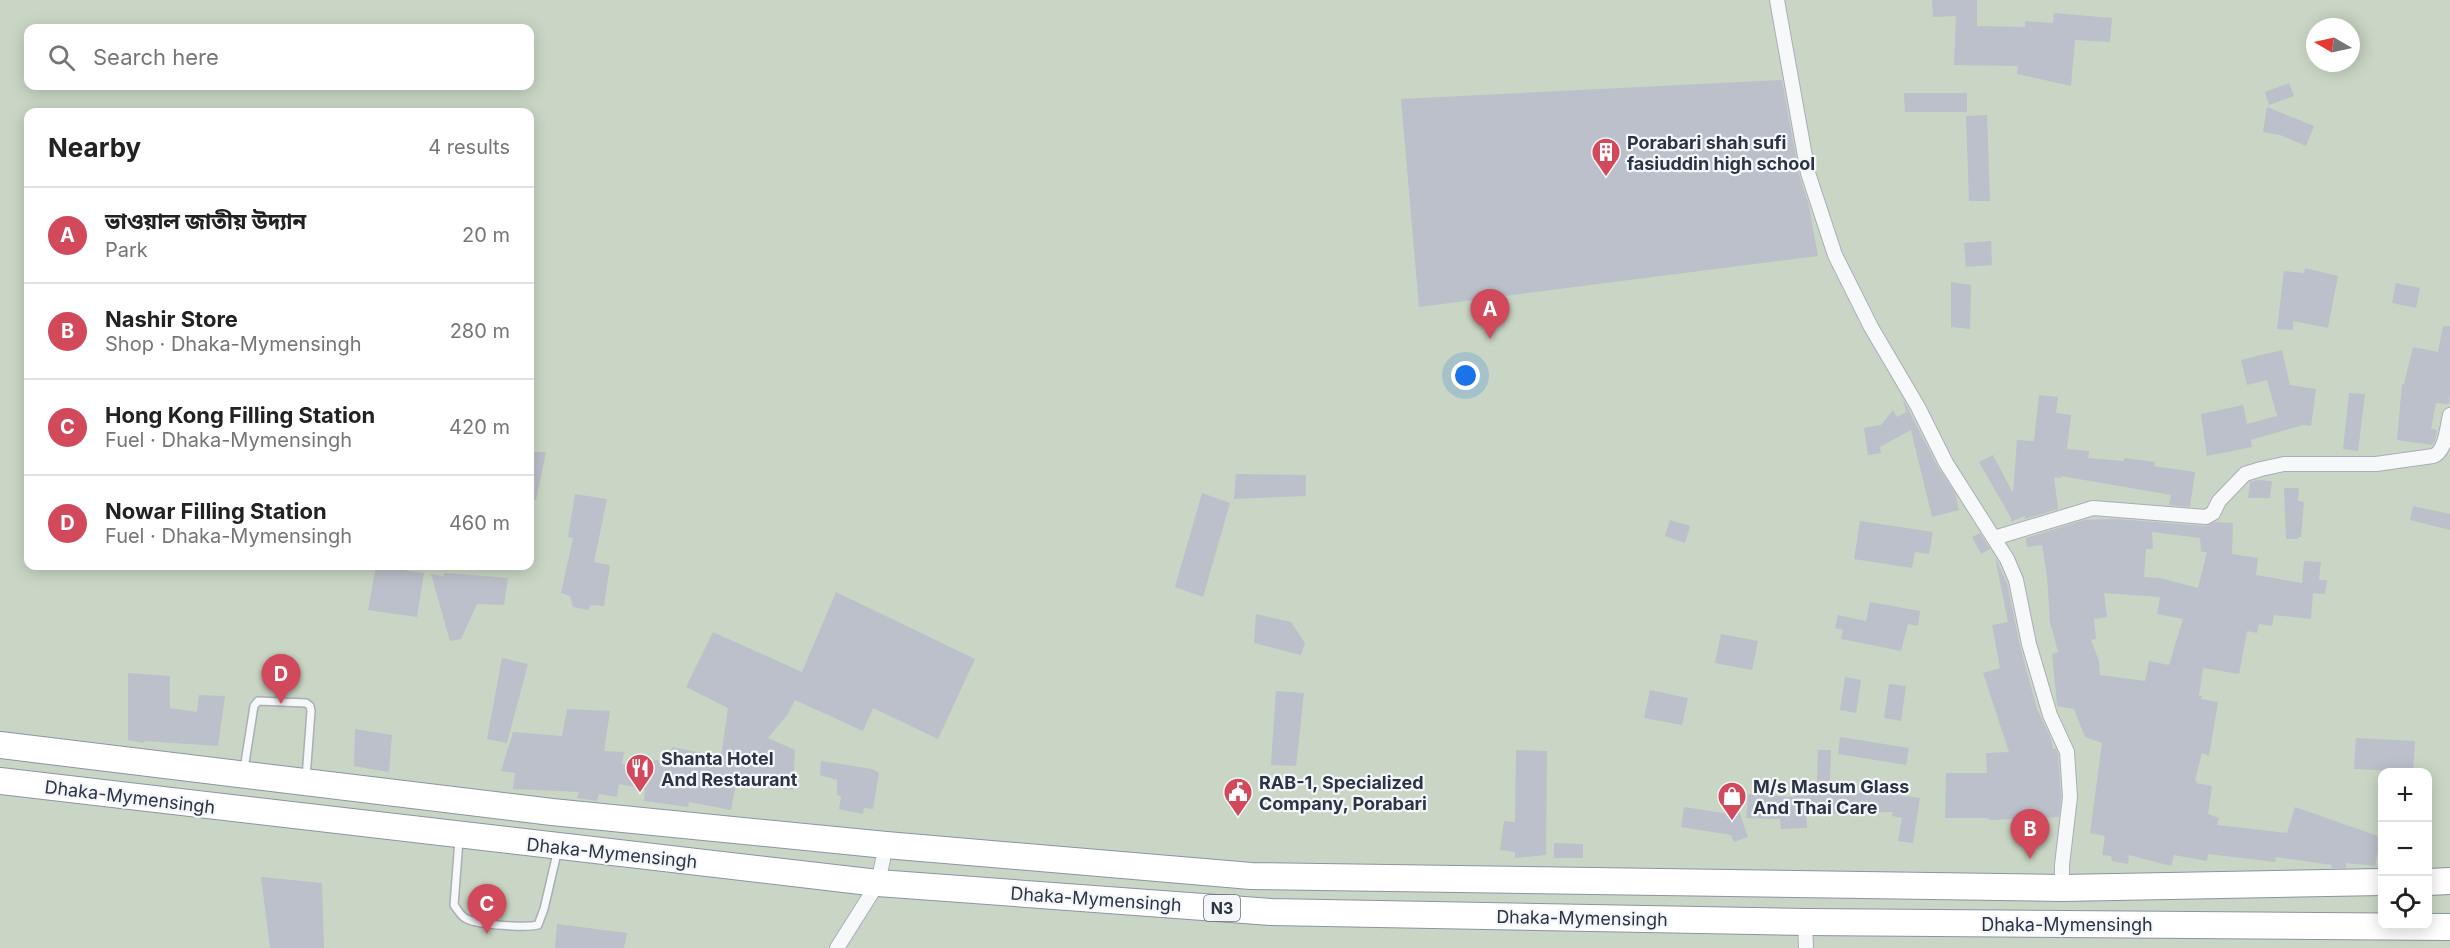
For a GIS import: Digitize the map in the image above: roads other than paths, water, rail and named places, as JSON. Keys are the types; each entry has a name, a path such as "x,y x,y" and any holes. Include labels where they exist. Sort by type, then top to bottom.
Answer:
{"highway":[{"name":"Dhaka-Mymensingh","path":"0,745 552,812 886,845 1251,876 2062,888 2378,882"},
{"name":"Dhaka-Mymensingh","path":"0,781 878,883 1271,912 1805,922 2450,927"},
{"path":"2432,882 2450,881"}],"street":[{"path":"1777,0 1808,173 1835,255 1871,327 1918,407 1946,463 1994,538 2016,580 2030,644 2050,715 2067,752 2070,797 2062,866 2062,888"},
{"path":"1994,538 2093,508 2206,517 2213,513 2219,501 2245,474 2283,464 2376,464 2433,456 2441,449 2450,415"},
{"path":"837,948 878,883 886,845"},
{"path":"1805,922 1806,948"}],"lane":[{"path":"243,774 254,706 258,701 306,703 310,706 311,711 305,782"},
{"path":"460,836 454,905 467,920 504,925 530,927 538,925 559,847"}],"place":[{"name":"Porabari shah sufi fasiuddin high school","path":"1606,178"},
{"name":"ভাওয়াল জাতীয় উদ্যান","path":"1490,339"},
{"name":"Nowar Filling Station","path":"281,704"},
{"name":"Shanta Hotel And Restaurant","path":"640,794"},
{"name":"RAB-1, Specialized Company, Porabari","path":"1238,818"},
{"name":"M/s Masum Glass And Thai Care","path":"1732,822"},
{"name":"Nashir Store","path":"2030,859"},
{"name":"Hong Kong Filling Station","path":"487,934"}]}
